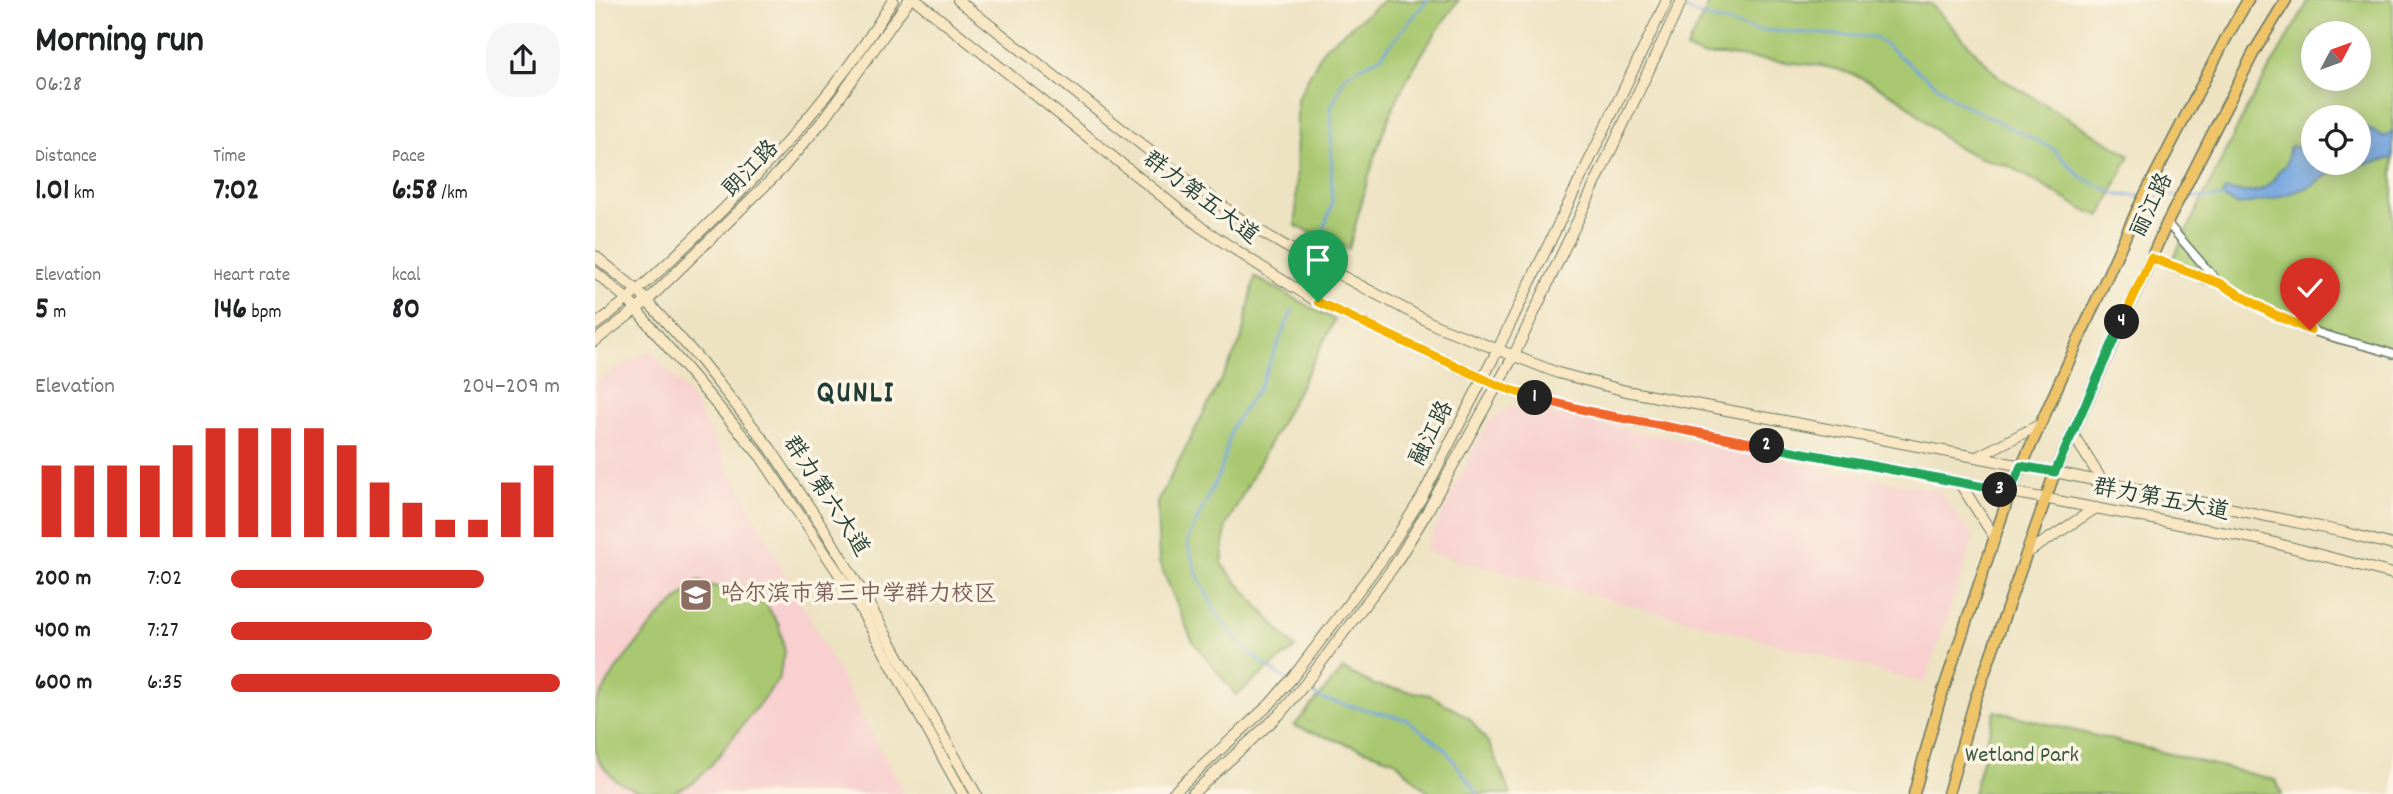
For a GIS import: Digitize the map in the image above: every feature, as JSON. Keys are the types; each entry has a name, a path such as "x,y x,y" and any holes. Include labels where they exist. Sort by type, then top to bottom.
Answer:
{"main road":[{"name":"朗江路","path":"595,325 638,292 778,154 832,89 893,0"},
{"name":"朗江路","path":"595,341 646,302 754,197 804,144 857,75 909,0"},
{"name":"群力第五大道","path":"916,0 1202,228 1318,302 1497,385 1601,414 2263,540 2393,574"},
{"name":"群力第五大道","path":"958,0 1175,171 1246,223 1330,271 1437,326 1558,373 1626,391 2055,472 2343,532 2393,545"},
{"name":"融江路","path":"1172,794 1270,704 1293,677 1383,558 1422,498 1498,349 1667,0"},
{"name":"融江路","path":"1192,794 1280,714 1394,566 1514,355 1682,0"},
{"name":"丽江路","path":"1914,794 1938,706 2010,492 2138,208 2248,0"},
{"name":"丽江路","path":"1948,794 1975,700 2055,472 2167,223 2254,52 2286,0"},
{"name":"群力第六大道","path":"595,256 638,292 700,360 770,448 858,585 976,794"},
{"name":"群力第六大道","path":"595,272 628,300 761,457 851,593 963,794"},
{"path":"1976,457 2039,425"},
{"path":"2072,433 2103,482"},
{"path":"1959,482 1995,538"},
{"path":"2027,552 2096,508"}],"street":[{"path":"2167,223 2219,283"},
{"path":"2151,258 2219,283 2271,313 2310,330 2367,344 2393,354"}],"shaded area":[{"name":"哈尔滨市第三中学群力校区","path":"650,350 690,396 904,794 595,794 595,382"},
{"path":"1509,406 1939,491 1974,538 1925,683 1424,551 1488,422"}],"green space":[{"path":"1384,0 1459,0 1421,55 1390,115 1372,165 1349,249 1296,226 1297,99 1324,48"},
{"path":"1711,0 1895,0 1931,4 1999,77 2130,155 2101,216 2084,210 2011,167 1978,157 1951,144 1901,99 1862,78 1822,66 1729,56 1702,56 1686,49"},
{"path":"2309,0 2393,0 2393,349 2302,323 2169,267 2247,108"},
{"path":"1255,277 1335,320 1226,526 1222,565 1295,648 1236,695 1192,640 1159,562 1157,503 1241,341"},
{"path":"699,580 707,585 744,592 765,603 779,625 785,652 778,680 712,764 693,783 670,794 638,791 615,780 598,760 595,750 595,705 616,669 656,620"},
{"path":"1343,669 1374,685 1430,695 1469,718 1489,744 1511,794 1430,794 1394,760 1294,726"},
{"name":"Wetland Park","path":"1995,711 2276,780 2282,794 1973,794"}],"water":[{"path":"2393,130 2393,158 2371,163 2371,131 2385,137"},
{"path":"2290,146 2301,147 2301,175 2328,175 2309,187 2272,199 2237,205 2223,198 2224,190 2249,192 2267,186 2286,165"}],"waterway":[{"path":"1322,234 1332,204 1331,107 1345,76 1381,56 1427,0"},
{"path":"1682,7 1700,16 1756,30 1875,37 1958,102 2052,148 2081,177 2118,195 2140,196"},
{"path":"2147,196 2175,196"},
{"path":"2185,197 2224,198"},
{"path":"1288,680 1251,654 1223,621 1202,584 1187,541 1221,470 1232,427 1259,387 1293,309"},
{"path":"1306,690 1325,700 1406,719 1444,748 1478,794"}],"place":[{"name":"哈尔滨市第三中学群力校区","path":"696,595"}],"district":[{"name":"QUNLI","path":"856,395"}],"route":[{"path":"1318,302 1497,385 1538,398 1601,414 2010,492 2021,466 2055,472 2151,258 2219,283 2271,313 2310,330"}]}
